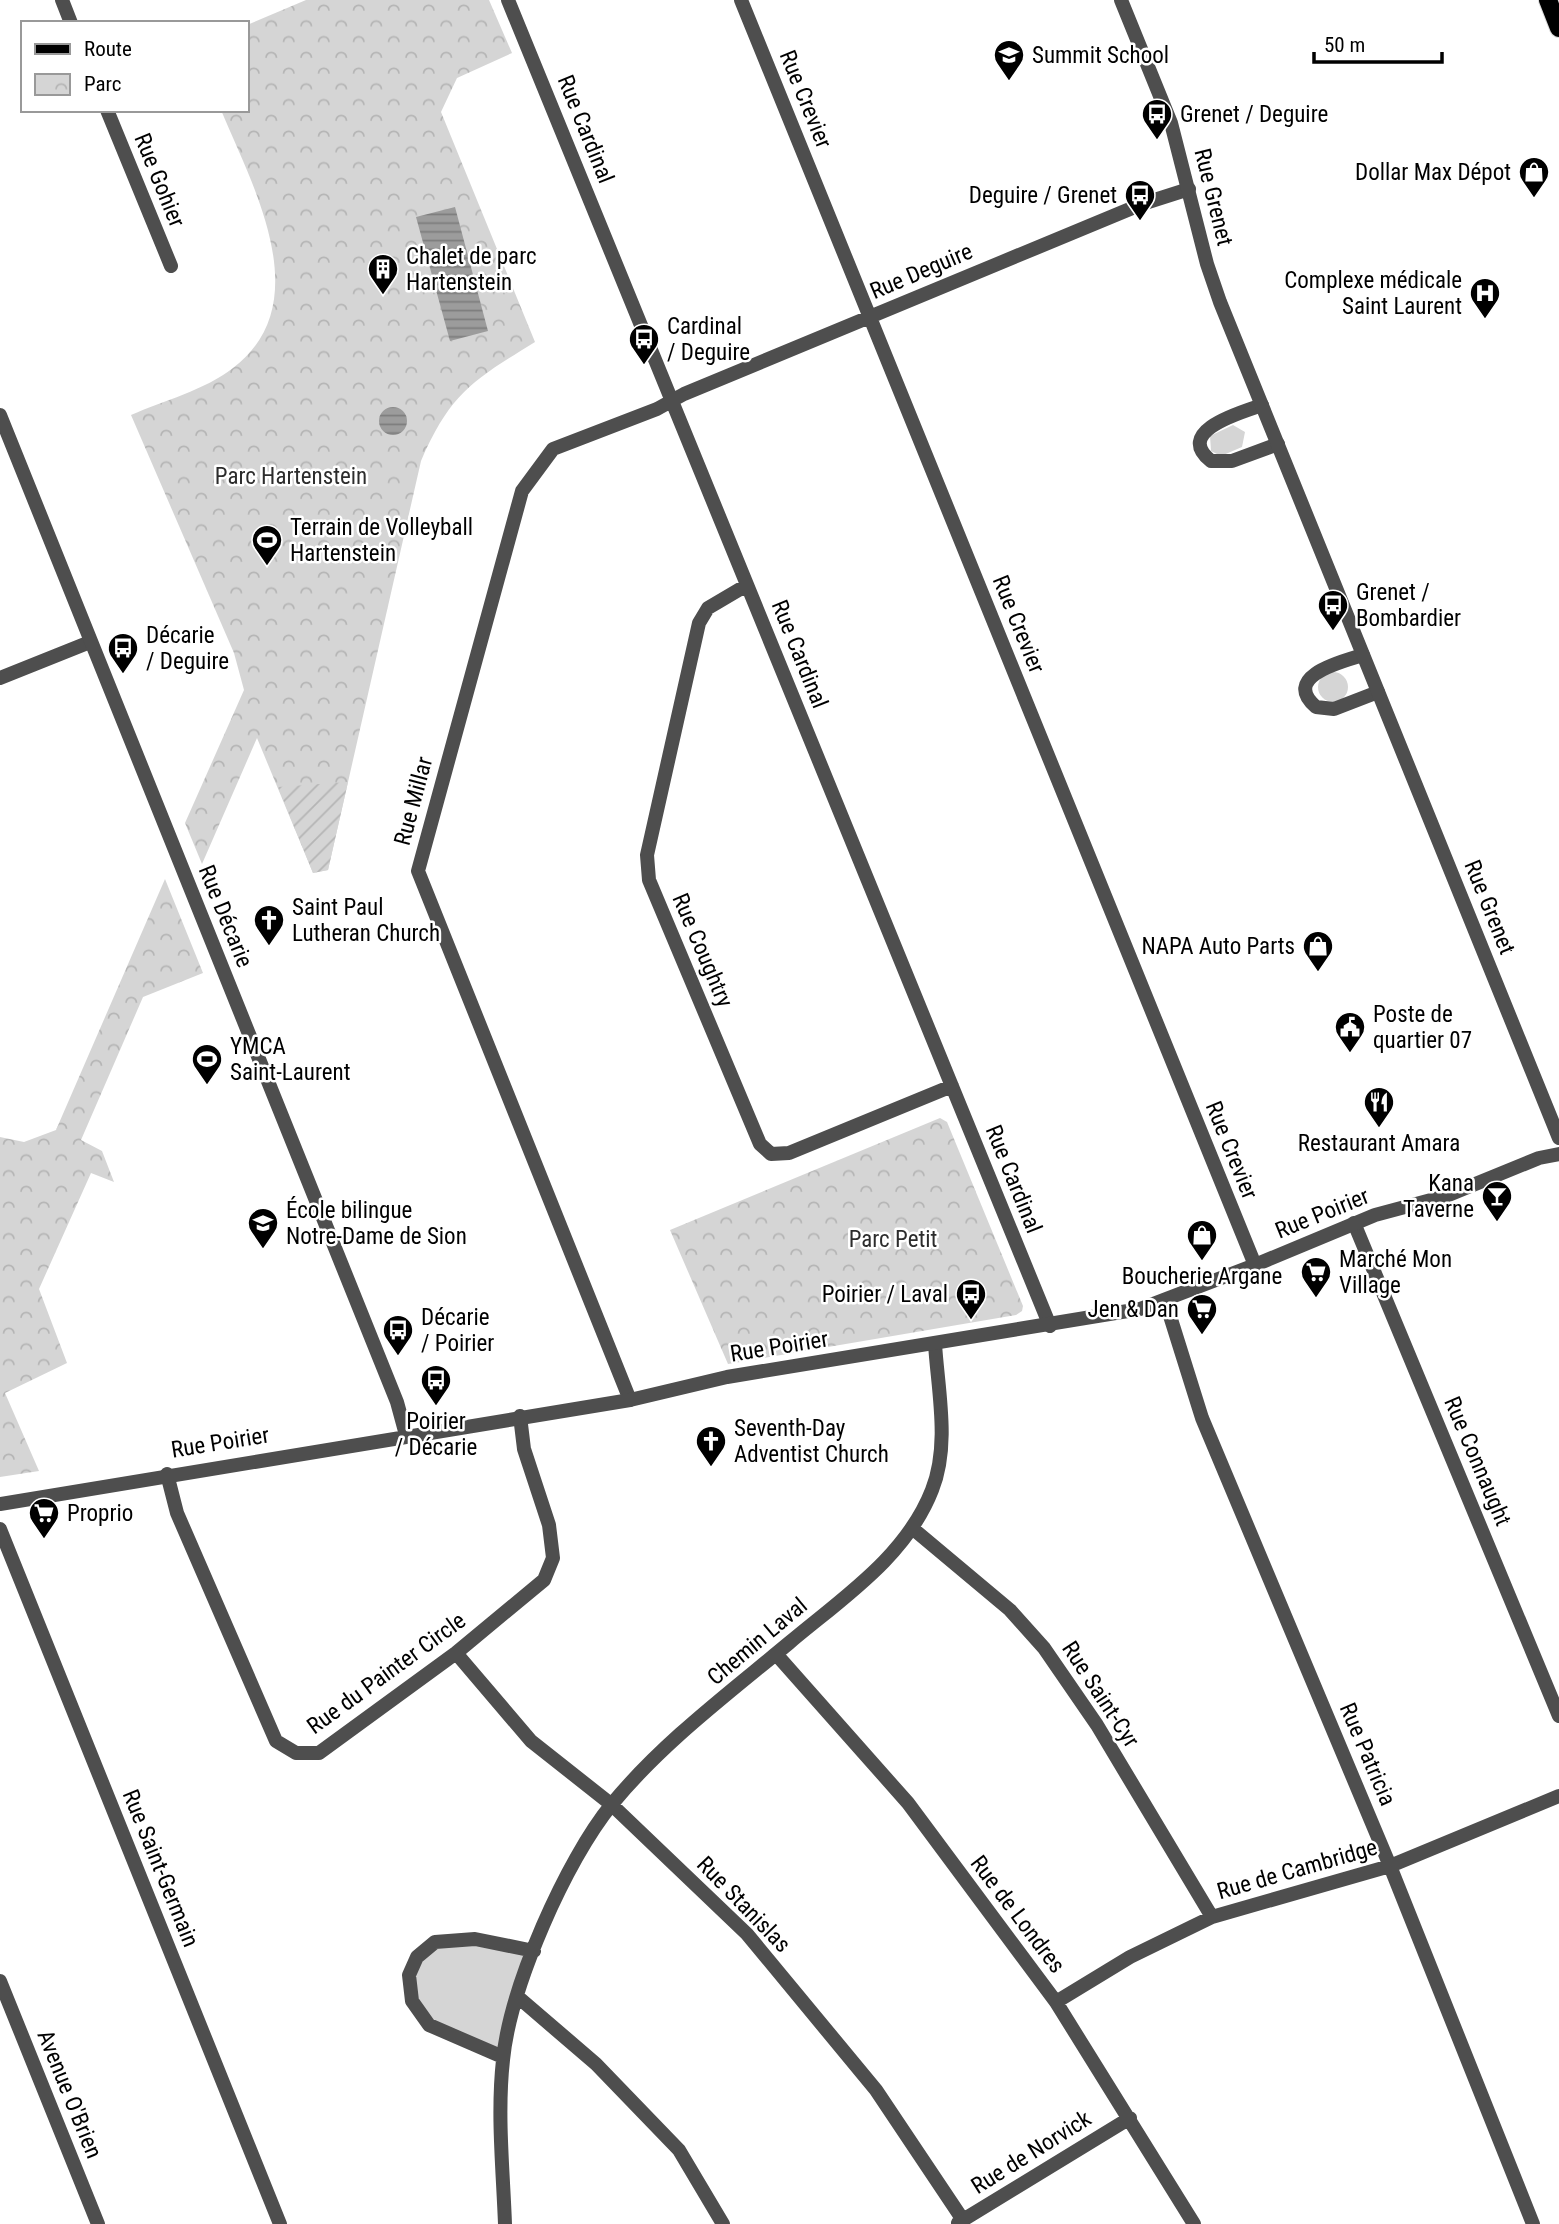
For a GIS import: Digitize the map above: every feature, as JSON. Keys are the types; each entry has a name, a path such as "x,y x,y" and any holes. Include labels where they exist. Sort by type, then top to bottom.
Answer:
{"main road":[{"path":"1548,0 1559,28"}],"street":[{"path":"62,0 70,21"},
{"name":"Rue Cardinal","path":"508,0 1050,1326"},
{"name":"Rue Crevier","path":"741,0 1255,1265"},
{"name":"Rue Grenet","path":"1122,0 1171,123 1213,282 1559,1138"},
{"name":"Rue Gohier","path":"108,112 171,266"},
{"name":"Rue Deguire","path":"673,400 1142,204 1189,189"},
{"name":"Rue Millar","path":"630,1400 418,871 522,491 553,449 657,409 673,400"},
{"path":"1262,405 1208,429 1201,439 1202,452 1211,461 1224,463 1278,444"},
{"name":"Rue Décarie","path":"0,415 397,1402 406,1434"},
{"name":"Rue Coughtry","path":"747,585 708,608 699,623 647,855 649,880 760,1144 771,1154 789,1153 952,1086"},
{"path":"0,678 90,642"},
{"path":"1363,655 1312,675 1308,682 1308,697 1315,707 1328,710 1378,692"},
{"name":"Rue Poirier","path":"1544,1157 1559,1146"},
{"name":"Rue Poirier","path":"0,1504 406,1434 630,1400 727,1377 1050,1326 1140,1308 1255,1265 1354,1223 1446,1196 1544,1157 1559,1154"},
{"name":"Rue Connaught","path":"1354,1223 1559,1716"},
{"name":"Rue Patricia","path":"1165,1300 1202,1418 1390,1866 1533,2224"},
{"name":"Chemin Laval","path":"506,2224 500,2102 503,2057 518,1997 534,1951 570,1870 612,1805 674,1741 879,1567 912,1528 932,1491 942,1457 935,1344"},
{"name":"Rue du Painter Circle","path":"167,1474 177,1513 276,1741 296,1754 319,1754 456,1653 544,1580 553,1558 549,1525 524,1449 520,1416"},
{"name":"Rue Saint-Cyr","path":"912,1528 1010,1610 1044,1648 1097,1725 1212,1917"},
{"name":"Rue Saint-Germain","path":"0,1529 280,2224"},
{"name":"Rue Stanislas","path":"456,1653 531,1741 612,1805 755,1945 876,2090 960,2222"},
{"name":"Rue de Londres","path":"776,1654 908,1804 1056,2002 1194,2224"},
{"name":"Rue de Cambridge","path":"1056,2002 1130,1957 1212,1917 1390,1866 1559,1796"},
{"path":"503,2057 429,2025 412,2001 408,1975 417,1956 435,1942 475,1939 534,1951"},
{"name":"Avenue O'Brien","path":"0,1981 98,2224"},
{"path":"518,1997 596,2064 679,2150 723,2224"},
{"name":"Rue de Norvick","path":"960,2222 1130,2118"}],"green space":[{"name":"Parc Hartenstein","path":"306,0 489,0 512,53 457,78 441,112 535,342 466,390 443,419 421,461 328,870 313,873 257,738 202,864 185,823 244,690 234,653 131,415 197,389 233,368 258,341 272,311 275,278 271,243 261,207 222,112 248,112 248,25"},
{"path":"1233,425 1245,432 1242,447 1221,456 1211,451 1210,436"},
{"path":"1333,672 1344,676 1348,687 1344,698 1333,702 1322,698 1318,687 1322,676"},
{"path":"348,782 328,870 313,873 278,787"},
{"path":"165,879 203,973 143,997 81,1140 102,1151 114,1182 91,1173 39,1289 67,1363 5,1393 39,1471 0,1477 0,1137 24,1142 56,1130"},
{"name":"Parc Petit","path":"940,1118 947,1122 1023,1306 1022,1311 1016,1315 728,1364 670,1230"},
{"path":"435,1942 534,1951 503,2057 429,2025 412,2001 417,1957"}],"shaded area":[{"path":"455,207 488,331 450,341 416,217"},
{"path":"393,407 403,411 407,421 403,431 393,435 383,431 379,421 383,411"}],"place":[{"name":"Summit School","path":"1009,82"},
{"name":"Grenet / Deguire","path":"1157,141"},
{"name":"Dollar Max Dépot","path":"1534,199"},
{"name":"Deguire / Grenet","path":"1140,222"},
{"name":"Chalet de parc Hartenstein","path":"383,296"},
{"name":"Complexe médicale Saint Laurent","path":"1485,320"},
{"name":"Cardinal / Deguire","path":"644,366"},
{"name":"Terrain de Volleyball Hartenstein","path":"267,567"},
{"name":"Grenet / Bombardier","path":"1333,632"},
{"name":"Décarie / Deguire","path":"123,675"},
{"name":"Saint Paul Lutheran Church","path":"269,947"},
{"name":"NAPA Auto Parts","path":"1318,973"},
{"name":"Poste de quartier 07","path":"1350,1054"},
{"name":"YMCA Saint-Laurent","path":"207,1086"},
{"name":"Restaurant Amara","path":"1379,1129"},
{"name":"Kana Taverne","path":"1497,1223"},
{"name":"École bilingue Notre-Dame de Sion","path":"263,1250"},
{"name":"Boucherie Argane","path":"1202,1262"},
{"name":"Marché Mon Village","path":"1316,1299"},
{"name":"Poirier / Laval","path":"971,1321"},
{"name":"Jen & Dan","path":"1202,1336"},
{"name":"Décarie / Poirier","path":"398,1357"},
{"name":"Poirier / Décarie","path":"436,1407"},
{"name":"Seventh-Day Adventist Church","path":"711,1468"},
{"name":"Proprio","path":"44,1540"}]}
